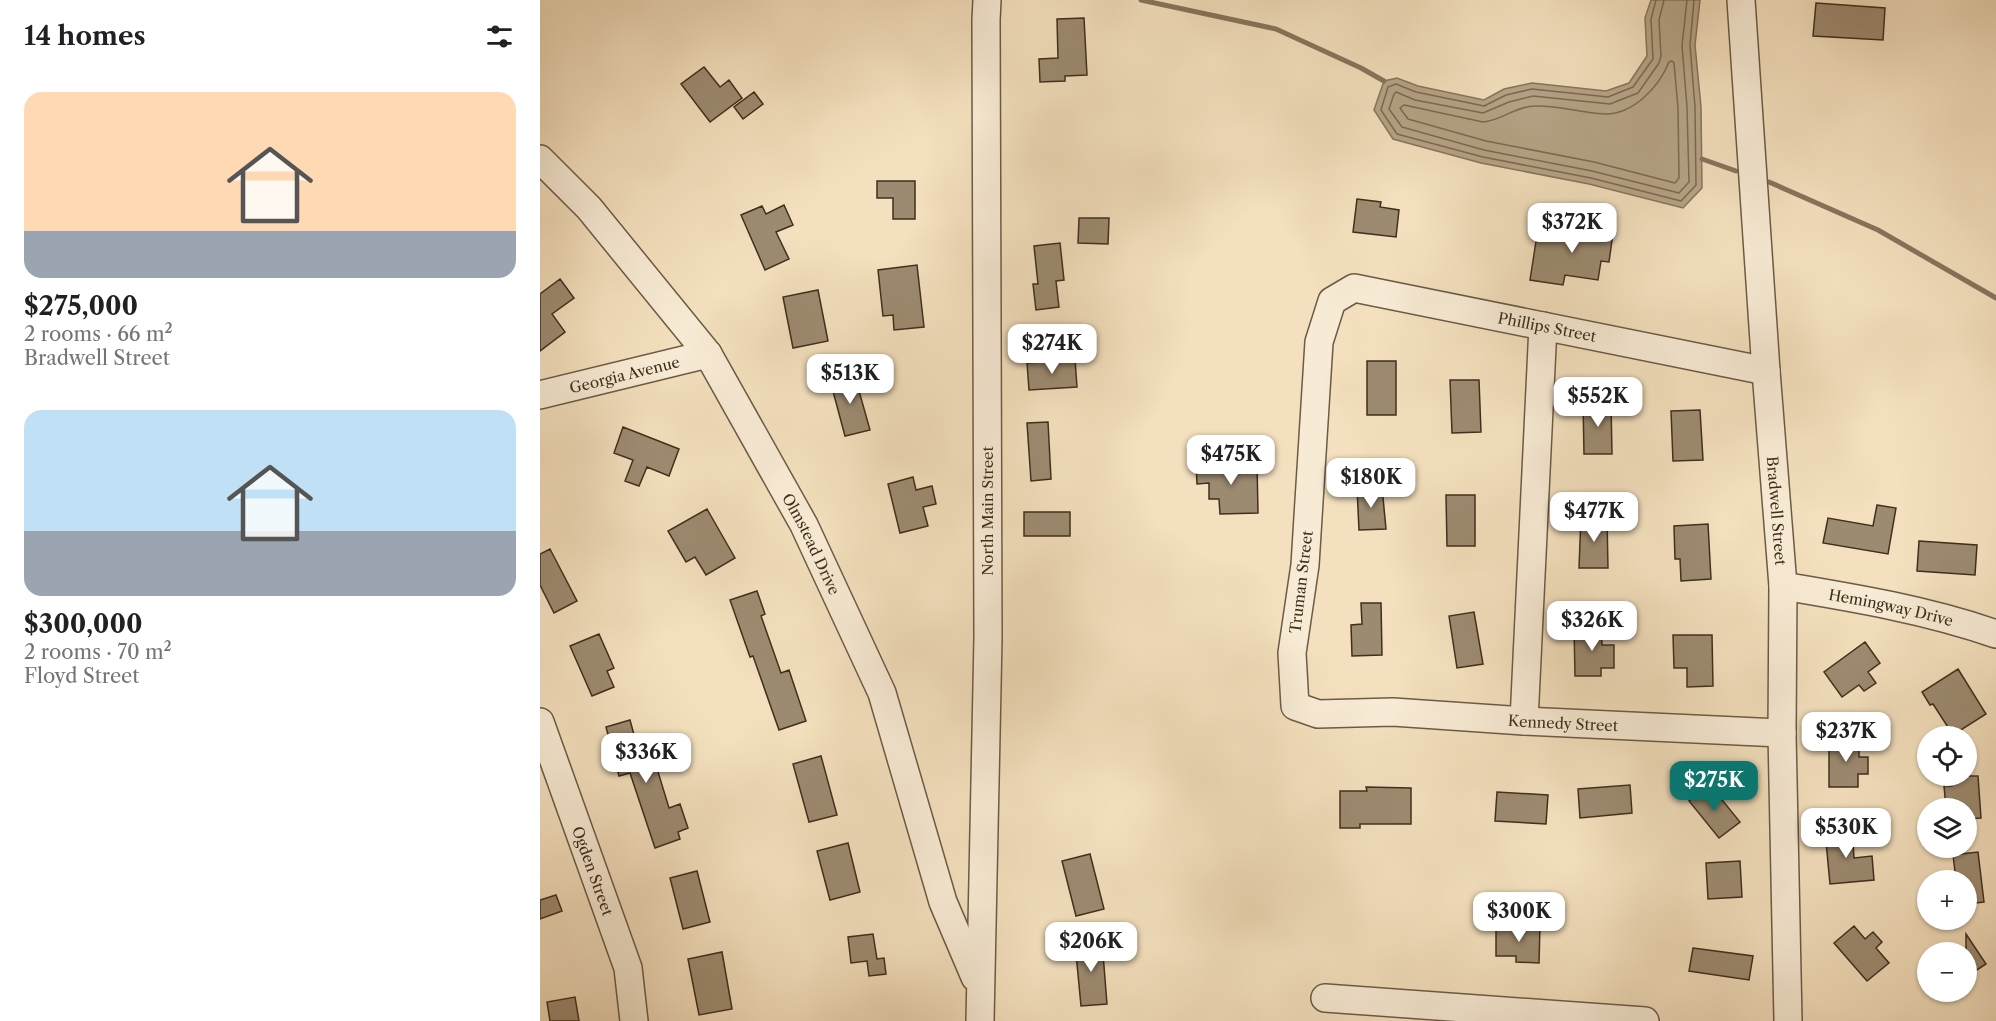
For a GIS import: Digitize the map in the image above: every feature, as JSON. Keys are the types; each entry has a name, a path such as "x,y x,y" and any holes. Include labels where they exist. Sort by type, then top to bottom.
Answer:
{"street":[{"name":"North Main Street","path":"980,1021 988,638 987,0"},
{"name":"Bradwell Street","path":"1741,0 1783,586 1782,733 1788,1021"},
{"name":"Olmstead Drive","path":"540,159 589,208 708,354 804,525 882,693 943,902 979,987"},
{"name":"Phillips Street","path":"1332,301 1354,288 1766,370"},
{"name":"Truman Street","path":"1332,301 1319,342 1305,565 1292,653 1295,706 1318,714 1343,714"},
{"path":"1524,721 1543,326"},
{"name":"Georgia Avenue","path":"540,396 708,354"},
{"name":"Hemingway Drive","path":"1783,586 1857,598 1946,618 1996,634"},
{"name":"Kennedy Street","path":"1343,714 1393,712 1524,721 1782,733"},
{"name":"Ogden Street","path":"540,722 628,969 634,1021"},
{"path":"1325,998 1645,1021"}],"water":[{"path":"1651,0 1700,0 1695,45 1701,107 1702,188 1683,208 1589,184 1481,163 1393,139 1374,110 1384,81 1397,78 1418,86 1484,100 1504,89 1532,83 1606,91 1629,83 1647,56 1645,18"}],"building":[{"path":"1816,3 1885,8 1883,40 1813,36"},
{"path":"1084,18 1087,75 1065,76 1065,81 1040,82 1039,59 1058,58 1057,19"},
{"path":"704,67 720,87 729,80 742,98 710,122 681,84"},
{"path":"754,92 763,104 743,119 734,107"},
{"path":"877,181 915,181 915,219 893,219 893,198 877,198"},
{"path":"1357,199 1381,202 1380,207 1399,210 1396,237 1353,232"},
{"path":"784,205 793,225 776,232 789,259 765,270 741,215 762,206 766,214"},
{"path":"1079,218 1109,218 1108,244 1078,243"},
{"path":"1578,221 1614,226 1609,262 1601,261 1598,280 1565,275 1563,285 1530,280 1537,235 1559,238 1560,231 1576,233"},
{"path":"1060,243 1064,280 1056,281 1059,307 1036,310 1033,284 1038,284 1034,246"},
{"path":"917,265 924,327 894,330 893,315 883,316 878,270"},
{"path":"560,279 574,298 552,314 565,332 540,351 540,294"},
{"path":"818,290 828,341 793,348 783,297"},
{"path":"1075,359 1077,387 1029,390 1027,363"},
{"path":"1367,361 1396,361 1396,415 1367,415"},
{"path":"854,373 870,430 845,436 830,380"},
{"path":"1450,380 1479,380 1481,432 1452,433"},
{"path":"1583,402 1611,402 1612,454 1584,454"},
{"path":"1700,410 1703,460 1673,461 1671,411"},
{"path":"1048,422 1051,479 1031,481 1027,423"},
{"path":"623,427 679,449 669,476 647,467 639,486 625,481 633,460 614,453"},
{"path":"1257,463 1258,513 1220,514 1219,499 1209,499 1209,483 1197,484 1196,464"},
{"path":"913,477 916,490 932,486 936,504 923,507 928,526 900,533 888,484"},
{"path":"1382,487 1386,529 1359,530 1357,488"},
{"path":"1446,495 1475,495 1475,546 1447,546"},
{"path":"1877,505 1896,508 1888,554 1823,543 1828,518 1873,526"},
{"path":"707,509 735,558 706,575 695,557 686,562 668,531"},
{"path":"1024,512 1070,512 1070,536 1024,536"},
{"path":"1581,516 1607,517 1608,568 1579,568"},
{"path":"1708,524 1711,579 1681,581 1680,559 1675,559 1674,526"},
{"path":"1919,541 1977,545 1975,575 1917,571"},
{"path":"550,549 577,601 554,613 540,585 540,554"},
{"path":"757,591 765,614 761,616 781,673 789,670 806,721 779,730 730,600"},
{"path":"1361,603 1381,603 1382,655 1352,656 1351,625 1362,624"},
{"path":"1474,612 1483,664 1457,668 1449,616"},
{"path":"1574,627 1601,627 1602,645 1614,645 1614,668 1601,668 1601,676 1575,676"},
{"path":"599,634 614,668 607,671 614,687 592,696 570,646"},
{"path":"1673,635 1712,635 1713,686 1687,687 1687,668 1674,668"},
{"path":"1865,642 1880,663 1868,672 1876,683 1864,691 1859,685 1842,697 1824,672"},
{"path":"1958,669 1986,714 1967,726 1947,726 1922,692"},
{"path":"630,720 636,742 648,739 669,808 680,804 688,828 678,832 680,839 655,848 630,773 619,776 606,727"},
{"path":"1859,738 1859,757 1868,757 1868,774 1858,774 1858,787 1829,787 1829,739"},
{"path":"821,756 837,815 809,822 793,764"},
{"path":"1978,776 1981,818 1977,818 1977,798 1945,798 1944,786 1977,786"},
{"path":"1630,785 1632,813 1580,818 1578,789"},
{"path":"1710,785 1740,822 1719,838 1689,801"},
{"path":"1366,787 1411,788 1411,824 1360,824 1360,828 1340,828 1340,791 1367,791"},
{"path":"1497,792 1548,795 1546,824 1495,821"},
{"path":"1852,828 1854,858 1872,856 1874,880 1830,884 1825,831"},
{"path":"848,843 860,892 830,900 817,851"},
{"path":"1977,852 1984,902 1977,903 1977,870 1955,870 1953,858 1977,858"},
{"path":"1090,854 1104,909 1076,916 1062,861"},
{"path":"1740,861 1742,897 1708,899 1706,863"},
{"path":"697,871 710,922 683,929 670,878"},
{"path":"556,895 562,911 540,919 540,900"},
{"path":"1496,926 1540,926 1539,963 1516,962 1516,956 1496,956"},
{"path":"1854,926 1865,939 1873,932 1882,942 1876,948 1889,963 1867,981 1834,943"},
{"path":"873,934 877,959 884,958 886,974 869,976 867,961 851,963 848,937"},
{"path":"1102,941 1107,1004 1081,1006 1075,943"},
{"path":"1693,948 1753,956 1749,980 1689,971"},
{"path":"1977,950 1986,964 1977,970"},
{"path":"722,952 732,1009 699,1015 688,959"},
{"path":"575,997 579,1021 550,1021 547,1002"}],"waterway":[{"path":"1141,0 1276,29 1384,81"},
{"path":"1702,159 1736,171"},
{"path":"1769,182 1878,230 1996,298"}]}
